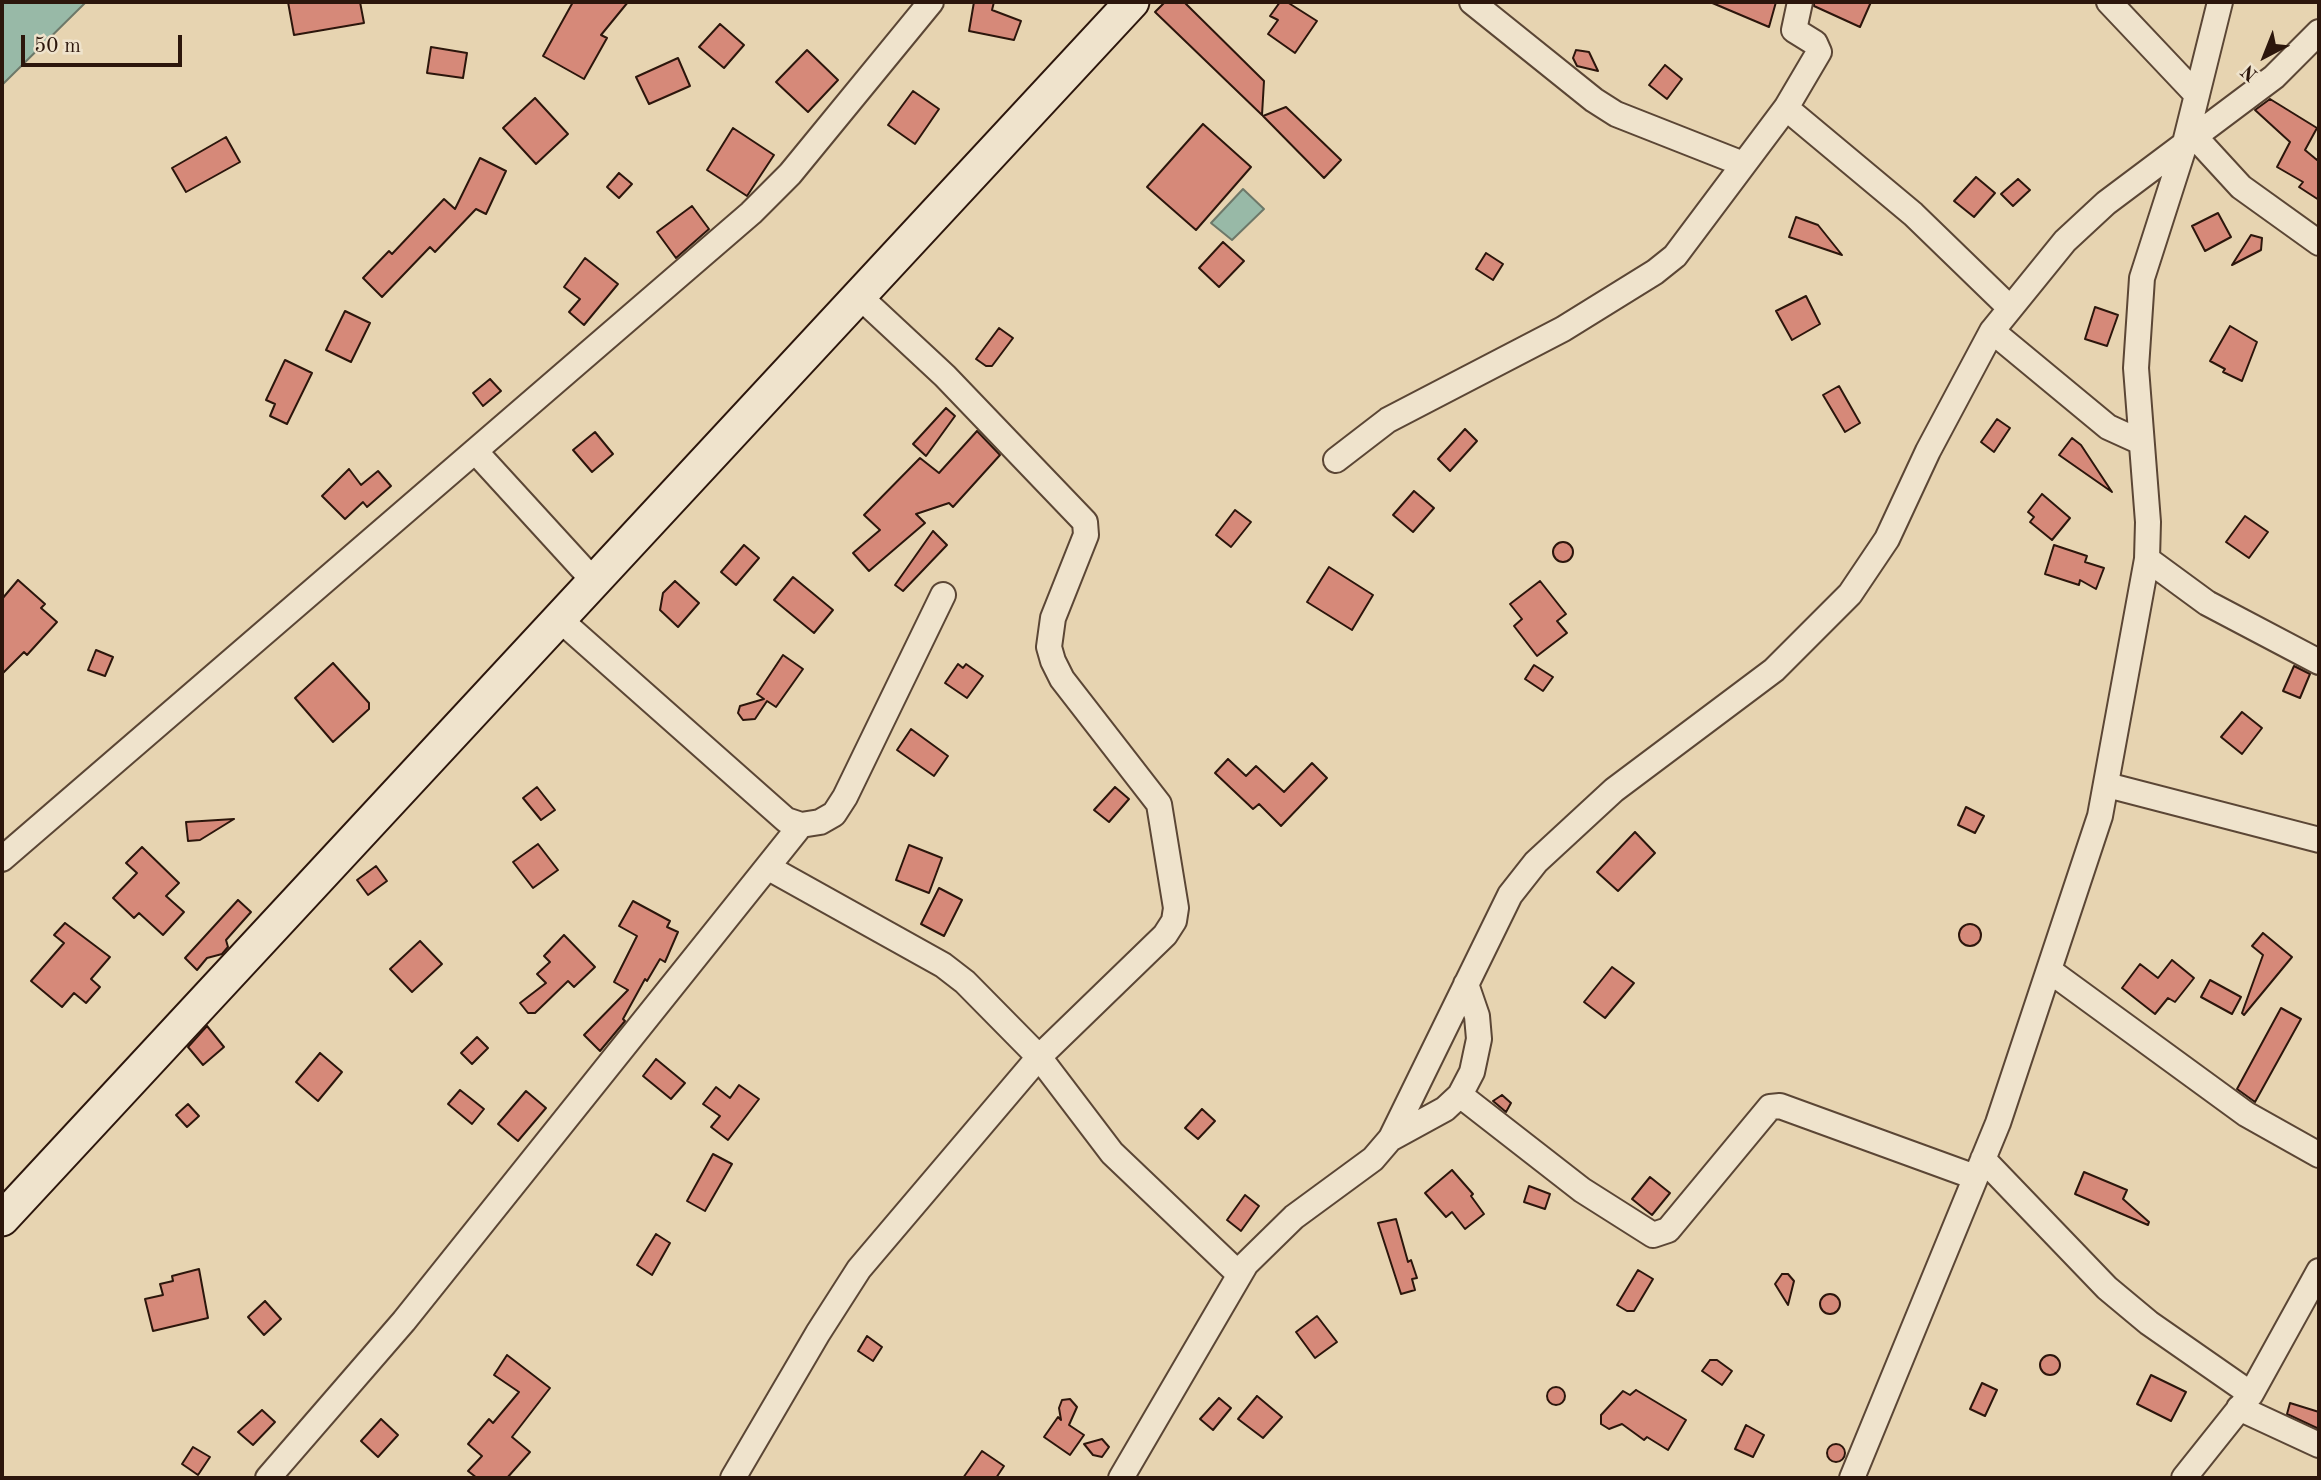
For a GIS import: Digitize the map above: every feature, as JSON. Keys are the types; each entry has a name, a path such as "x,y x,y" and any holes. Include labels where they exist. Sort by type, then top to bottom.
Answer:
{"main road":[{"path":"2,1219 1132,2"}],"street":[{"path":"2,859 751,213 790,174 931,2"},
{"path":"1472,2 1616,114 1743,164"},
{"path":"1336,460 1388,421 1563,328 1655,272 1675,256 1786,108 1819,52 1815,43 1794,30 1800,2"},
{"path":"2109,2 2197,95"},
{"path":"1852,1478 2010,1091 2101,816 2147,559 2148,523 2136,368 2142,278 2190,142 2197,95 2220,2"},
{"path":"1121,1478 1240,1273 1286,1223 1373,1159 1391,1138 1510,895 1535,862 1614,790 1774,670 1850,594 1887,539 1927,451 1992,331 2010,309 2085,220 2274,77 2319,32"},
{"path":"1786,108 1913,214 2010,309"},
{"path":"2190,142 2241,187 2319,243"},
{"path":"733,1478 859,1269 1039,1057 1165,934 1174,921 1176,908 1159,804 1062,679 1049,647 1054,618 1086,535 1085,522 945,376 859,296"},
{"path":"1992,331 2108,427 2141,442"},
{"path":"475,451 593,580"},
{"path":"2147,559 2207,603 2319,662"},
{"path":"558,618 786,820 801,825 820,822 834,814 845,797 943,595"},
{"path":"2107,785 2319,840"},
{"path":"268,1478 404,1321 801,825"},
{"path":"769,868 943,965 965,982 1039,1057 1112,1153 1240,1273"},
{"path":"2050,971 2246,1114 2319,1155"},
{"path":"1391,1138 1445,1109 1460,1095 1472,1072 1479,1039 1477,1016 1466,984"},
{"path":"1460,1095 1581,1190 1653,1235 1668,1230 1770,1107 1780,1106 1979,1168 2107,1288 2245,1401 2319,1445"},
{"path":"2184,1478 2245,1401 2319,1271"}],"shaded area":[{"path":"2,2 86,2 2,85"},
{"path":"1243,189 1264,209 1232,240 1211,223"}],"building":[{"path":"288,2 360,2 364,23 294,35"},
{"path":"573,2 628,2 601,35 607,38 584,79 543,56"},
{"path":"974,2 994,2 992,10 1021,21 1014,40 969,31"},
{"path":"1165,2 1184,2 1264,81 1262,115 1155,12"},
{"path":"1280,2 1287,2 1317,21 1295,53 1268,34 1278,20 1270,16"},
{"path":"1710,2 1776,2 1769,27"},
{"path":"1814,2 1871,2 1860,27 1814,6"},
{"path":"720,24 744,45 724,68 699,47"},
{"path":"431,47 467,53 463,78 427,73"},
{"path":"807,50 838,80 808,112 776,82"},
{"path":"1576,50 1589,52 1598,71 1577,66 1573,58"},
{"path":"678,58 690,86 649,104 636,77"},
{"path":"1665,65 1682,79 1667,99 1649,85"},
{"path":"913,91 939,109 915,144 888,125"},
{"path":"535,98 568,134 536,164 503,128"},
{"path":"2270,99 2317,128 2305,150 2317,160 2319,156 2319,200 2299,187 2303,182 2277,167 2290,142 2255,110"},
{"path":"1286,107 1341,160 1324,178 1263,116"},
{"path":"1203,124 1251,167 1196,230 1147,187"},
{"path":"733,128 774,155 747,196 707,170"},
{"path":"226,137 240,162 186,192 172,168"},
{"path":"480,158 506,171 486,214 476,209 435,252 430,247 382,297 363,278 389,251 392,254 444,199 455,209"},
{"path":"619,173 632,184 619,198 607,187"},
{"path":"1976,177 1995,193 1974,217 1954,201"},
{"path":"2018,179 2030,190 2013,206 2001,194"},
{"path":"692,206 709,229 676,258 657,232"},
{"path":"2218,213 2231,237 2205,251 2192,226"},
{"path":"1796,217 1818,225 1842,255 1789,237"},
{"path":"2251,235 2262,238 2261,250 2232,265"},
{"path":"1223,242 1244,261 1219,287 1199,268"},
{"path":"1486,253 1503,264 1493,280 1476,269"},
{"path":"585,258 618,284 584,325 569,312 580,299 564,287"},
{"path":"1806,296 1820,324 1792,340 1776,311"},
{"path":"2095,307 2118,315 2107,346 2085,339"},
{"path":"345,311 370,323 351,362 326,350"},
{"path":"2230,326 2257,342 2242,381 2223,372 2225,369 2210,361"},
{"path":"999,328 1013,338 992,366 986,366 976,359"},
{"path":"285,360 312,373 287,424 270,416 275,404 266,400"},
{"path":"490,379 501,391 483,406 473,393"},
{"path":"1839,386 1860,423 1845,432 1823,395"},
{"path":"946,408 955,416 926,456 913,444"},
{"path":"1997,419 2010,428 1994,452 1981,442"},
{"path":"1465,429 1477,441 1450,471 1438,459"},
{"path":"977,431 1000,455 953,507 949,503 916,514 925,523 869,571 853,553 880,530 864,515 920,458 939,473"},
{"path":"595,432 613,454 592,472 573,450"},
{"path":"2072,438 2081,445 2112,492 2059,455"},
{"path":"349,469 361,485 378,471 391,486 367,507 363,502 345,519 322,496"},
{"path":"1414,491 1434,508 1413,532 1393,515"},
{"path":"2042,494 2070,518 2052,540 2030,522 2034,517 2028,512"},
{"path":"1235,510 1251,522 1231,547 1216,535"},
{"path":"2245,516 2268,532 2249,558 2226,542"},
{"path":"933,531 947,545 903,591 895,585"},
{"path":"1563,542 1570,545 1573,552 1570,559 1563,562 1556,559 1553,552 1556,545"},
{"path":"744,545 759,558 736,585 721,572"},
{"path":"2054,545 2087,556 2085,562 2104,568 2096,589 2080,580 2079,585 2045,574"},
{"path":"1329,567 1373,595 1352,630 1307,602"},
{"path":"793,577 833,610 814,633 774,600"},
{"path":"18,580 45,604 41,608 57,622 27,655 24,652 2,674 2,599"},
{"path":"675,581 699,603 678,627 660,610 663,593"},
{"path":"1540,581 1566,614 1557,621 1567,633 1537,656 1514,626 1522,619 1510,604"},
{"path":"96,650 113,657 105,676 88,670"},
{"path":"783,655 803,669 776,707 767,701 755,719 743,720 738,713 740,706 764,699 757,694"},
{"path":"333,663 369,703 369,709 333,742 295,698"},
{"path":"958,664 963,668 966,664 983,676 967,698 945,683"},
{"path":"1534,665 1553,677 1543,691 1525,679"},
{"path":"2294,666 2310,674 2300,698 2283,691"},
{"path":"2242,712 2262,728 2242,754 2221,737"},
{"path":"911,729 948,756 934,776 897,750"},
{"path":"1228,759 1246,776 1256,766 1284,792 1312,763 1327,778 1281,826 1259,804 1253,809 1215,773"},
{"path":"537,787 555,810 541,820 523,798"},
{"path":"1115,787 1129,799 1109,822 1094,810"},
{"path":"1966,807 1984,816 1975,833 1958,825"},
{"path":"234,819 200,840 188,841 186,822"},
{"path":"1635,832 1655,853 1618,891 1597,872"},
{"path":"538,844 558,870 533,888 513,862"},
{"path":"909,845 942,858 929,893 896,880"},
{"path":"142,847 179,883 166,896 184,912 163,935 139,913 134,918 113,898 137,873 126,863"},
{"path":"376,866 387,881 368,895 357,880"},
{"path":"939,888 962,900 944,936 921,924"},
{"path":"238,900 251,912 226,940 228,947 222,954 207,958 197,970 185,958"},
{"path":"633,901 670,921 667,927 678,932 665,962 660,959 647,981 645,979 623,1019 625,1021 600,1051 584,1035 628,990 614,982 637,936 619,926"},
{"path":"65,923 110,957 91,979 100,987 86,1003 74,993 62,1007 31,981 64,943 54,935"},
{"path":"1970,924 1978,927 1981,935 1978,943 1970,946 1962,943 1959,935 1962,927"},
{"path":"2263,933 2292,957 2244,1015 2242,1013 2263,955 2252,946"},
{"path":"564,935 595,967 574,987 568,981 535,1013 528,1013 520,1003 546,983 537,974 550,962 544,956"},
{"path":"420,941 442,964 412,992 390,969"},
{"path":"2172,960 2194,978 2175,1002 2168,998 2155,1014 2122,988 2140,964 2158,978"},
{"path":"1612,967 1634,983 1605,1018 1584,1002"},
{"path":"2210,980 2241,997 2232,1014 2201,997"},
{"path":"2281,1008 2301,1019 2255,1102 2237,1089"},
{"path":"207,1026 224,1047 203,1065 188,1047"},
{"path":"477,1037 488,1048 472,1064 461,1053"},
{"path":"320,1053 342,1072 318,1101 296,1082"},
{"path":"656,1059 685,1083 671,1099 643,1076"},
{"path":"739,1085 759,1099 728,1140 711,1127 720,1116 703,1104 716,1087 730,1098"},
{"path":"460,1090 484,1109 472,1124 448,1104"},
{"path":"526,1091 546,1108 518,1141 498,1124"},
{"path":"1502,1095 1511,1103 1506,1112 1493,1101"},
{"path":"188,1104 199,1116 187,1127 176,1115"},
{"path":"1202,1109 1215,1121 1198,1139 1185,1128"},
{"path":"713,1154 732,1164 705,1211 687,1201"},
{"path":"1452,1170 1473,1194 1471,1196 1484,1214 1465,1229 1452,1212 1446,1217 1425,1193"},
{"path":"2084,1172 2127,1190 2123,1199 2149,1222 2148,1225 2075,1194"},
{"path":"1650,1177 1670,1193 1652,1215 1632,1199"},
{"path":"1529,1186 1550,1194 1545,1209 1524,1202"},
{"path":"1245,1195 1259,1206 1241,1231 1227,1220"},
{"path":"1396,1219 1408,1262 1411,1260 1417,1278 1412,1279 1415,1290 1401,1294 1378,1223"},
{"path":"656,1234 670,1243 652,1275 637,1265"},
{"path":"199,1269 208,1318 153,1331 145,1299 163,1295 160,1284 173,1281 172,1276"},
{"path":"1638,1270 1653,1279 1634,1311 1627,1311 1617,1305"},
{"path":"1782,1274 1788,1274 1794,1281 1788,1305 1775,1284"},
{"path":"1830,1294 1837,1297 1840,1304 1837,1311 1830,1314 1823,1311 1820,1304 1823,1297"},
{"path":"265,1301 281,1319 264,1335 248,1317"},
{"path":"1317,1316 1337,1342 1315,1358 1296,1332"},
{"path":"867,1336 882,1347 873,1361 858,1351"},
{"path":"507,1355 550,1388 512,1437 530,1452 507,1478 477,1478 468,1471 482,1456 468,1444 489,1419 493,1423 519,1392 494,1375"},
{"path":"2046,1355 2054,1355 2060,1365 2054,1375 2046,1375 2040,1369 2040,1361"},
{"path":"1710,1360 1717,1360 1732,1371 1722,1385 1702,1371"},
{"path":"2151,1375 2186,1392 2171,1421 2137,1404"},
{"path":"1982,1383 1997,1390 1985,1416 1970,1409"},
{"path":"1552,1387 1560,1387 1565,1396 1563,1403 1552,1405 1547,1400 1547,1392"},
{"path":"1636,1390 1686,1420 1668,1450 1647,1437 1644,1440 1622,1424 1609,1429 1601,1424 1601,1415 1623,1391 1630,1395"},
{"path":"1257,1396 1282,1417 1263,1438 1238,1419"},
{"path":"1219,1398 1231,1408 1213,1430 1200,1419"},
{"path":"1070,1399 1077,1407 1069,1425 1084,1435 1070,1455 1044,1437 1058,1417 1061,1420 1059,1408 1062,1400"},
{"path":"2290,1403 2319,1412 2319,1429 2287,1414"},
{"path":"262,1410 275,1422 253,1445 238,1432"},
{"path":"381,1419 398,1435 378,1457 361,1441"},
{"path":"1746,1425 1764,1435 1753,1457 1735,1449"},
{"path":"1102,1439 1109,1447 1102,1457 1093,1455 1084,1444"},
{"path":"1832,1444 1840,1444 1845,1453 1843,1460 1832,1462 1827,1457 1827,1449"},
{"path":"193,1447 210,1457 198,1475 182,1464"},
{"path":"982,1451 1004,1466 996,1478 963,1478"}]}
